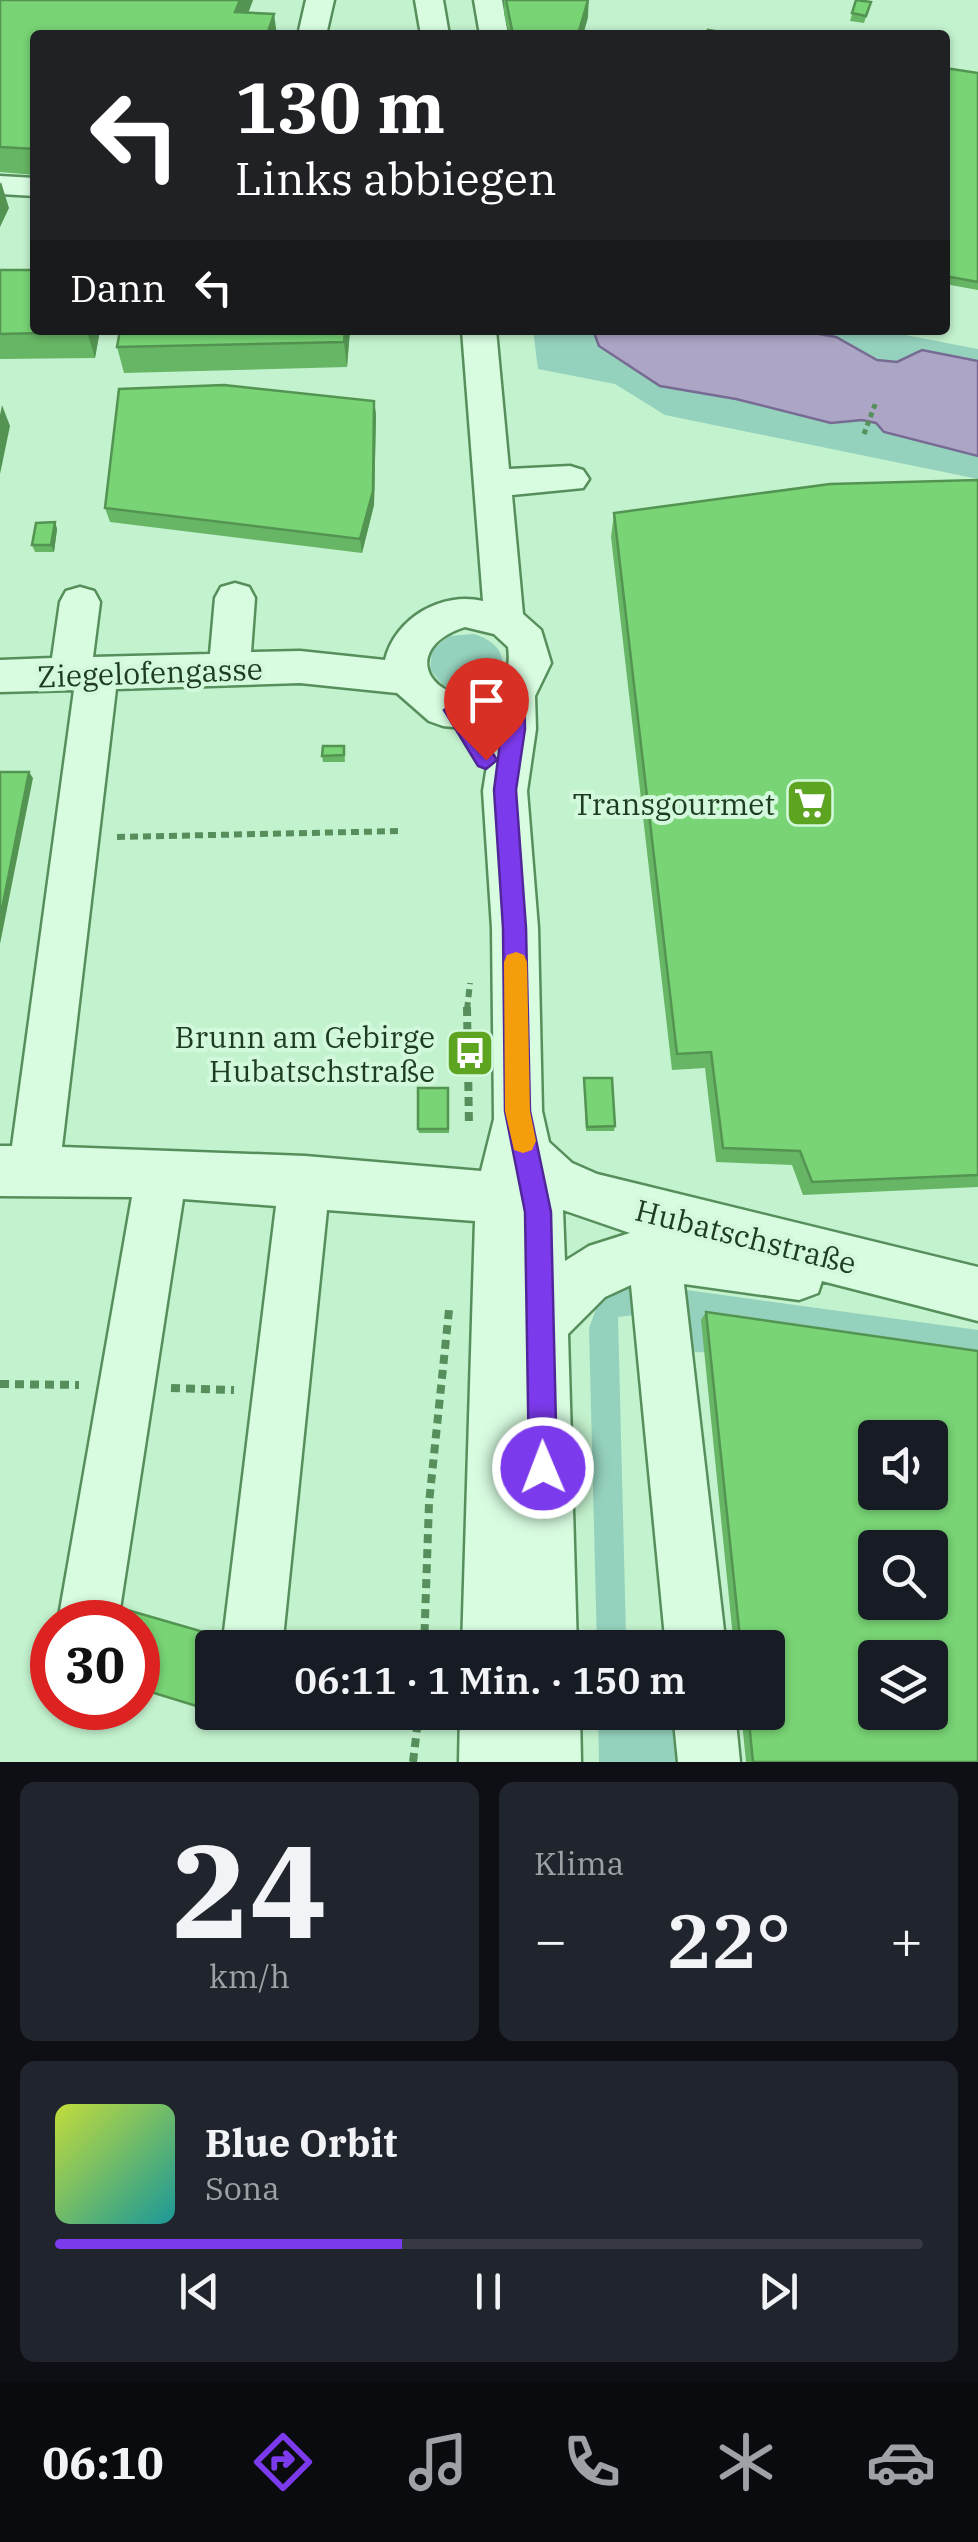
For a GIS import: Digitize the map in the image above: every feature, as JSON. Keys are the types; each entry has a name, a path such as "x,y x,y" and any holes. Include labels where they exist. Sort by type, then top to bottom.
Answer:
{"street":[{"path":"313,30 320,0"},
{"path":"429,0 434,30"},
{"path":"488,0 493,30"},
{"path":"0,184 30,187"},
{"path":"479,335 494,484 485,616"},
{"path":"494,484 570,479"},
{"path":"229,669 234,598"},
{"path":"80,602 84,675 78,838 17,1171 162,1173 305,1181 515,1154"},
{"path":"444,616 485,616 519,632 529,647 532,664 526,681 514,696 487,708 455,710 435,704 410,659 425,626 444,616"},
{"name":"Ziegelofengasse","path":"0,676 300,667 410,659"},
{"path":"493,1630 515,1154 515,928 505,790 515,729 514,696"},
{"path":"455,710 505,790"},
{"path":"515,1154 538,1212 547,1630"},
{"name":"Hubatschstraße","path":"515,1154 554,1181 597,1199 978,1295"},
{"path":"92,1600 162,1173"},
{"path":"223,1630 305,1181"},
{"path":"655,1257 694,1630"},
{"name":"Hubatschstraße","path":"540,1324 579,1284 616,1261 655,1257 978,1295"},
{"path":"490,1730 490,1762"},
{"path":"549,1730 550,1762"},
{"path":"706,1730 709,1762"}],"path":[{"path":"864,434 876,402"},
{"path":"78,838 402,831"},
{"path":"425,1630 440,1367 452,1298"},
{"path":"413,1762 417,1730"}],"shaded area":[{"path":"534,335 905,335 978,349 978,479 665,415 615,384 538,369"},
{"path":"595,335 825,335 836,337 877,360 897,362 922,350 978,361 978,456 884,432 876,423 831,423 736,399 660,386 599,346"},
{"path":"474,634 491,642 500,652 502,663 498,673 490,682 477,687 443,685 430,670 432,650 449,636"},
{"path":"613,1280 648,1284 652,1313 618,1317 626,1630 597,1630 589,1328 596,1309 613,1293"},
{"path":"679,1289 978,1330 978,1360 692,1352"},
{"path":"598,1730 675,1730 678,1762 599,1762"}],"building":[{"path":"0,0 240,0 235,12 274,14 269,30 30,30 30,149 0,147"},
{"path":"506,0 588,0 579,30 512,30"},
{"path":"856,0 871,2 866,16 852,13"},
{"path":"950,69 978,73 978,282 950,277"},
{"path":"0,270 30,270 30,333 0,334"},
{"path":"119,335 345,335 344,342 117,347"},
{"path":"224,385 374,401 373,491 360,539 105,508 119,389"},
{"name":"Transgourmet","path":"978,480 978,1175 812,1182 800,1151 723,1148 711,1052 677,1054 614,513 830,484"},
{"path":"55,522 51,545 32,545 36,523"},
{"path":"323,746 344,746 344,755 322,756"},
{"path":"0,772 29,772 0,919"},
{"path":"584,1078 612,1078 615,1126 587,1127"},
{"path":"418,1088 448,1088 448,1129 418,1129"},
{"path":"706,1312 978,1351 978,1762 753,1762 750,1730 785,1730 785,1630 739,1630"},
{"path":"160,1619 197,1630 195,1706 160,1695"}],"slow traffic":[{"path":"516,962 517,1111 523,1141"}],"place":[{"name":"Transgourmet","path":"810,803"},
{"name":"Brunn am Gebirge Hubatschstraße","path":"470,1053"}],"route":[{"path":"486,760 455,710 497,706 514,696 515,729 505,790 515,928 517,1111 538,1212 543,1468"}]}
